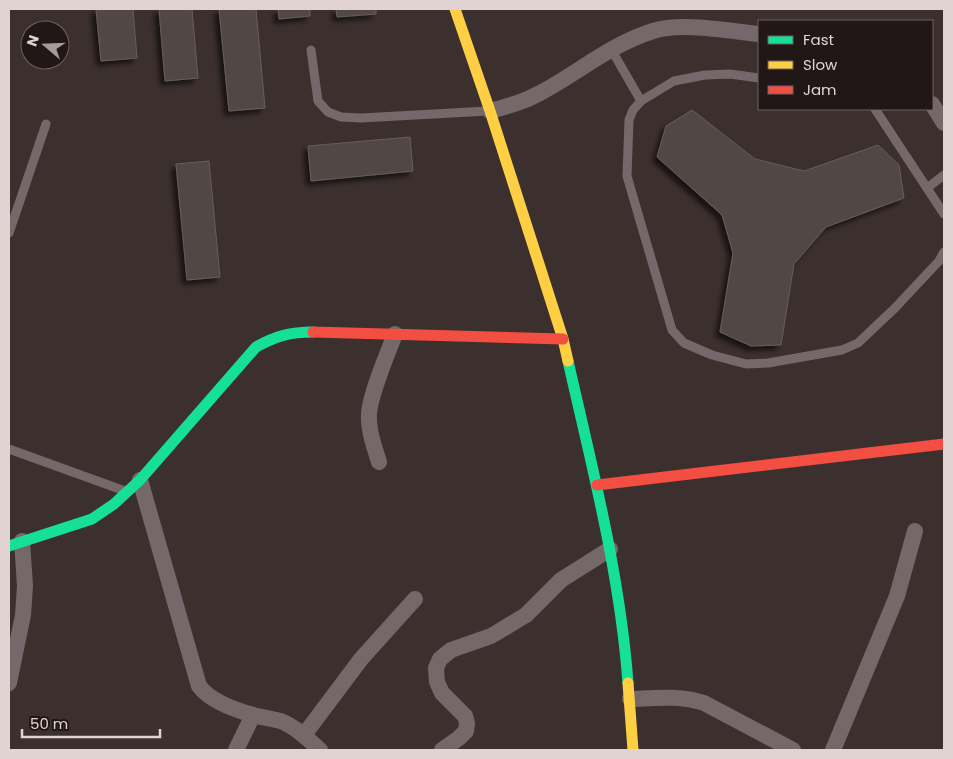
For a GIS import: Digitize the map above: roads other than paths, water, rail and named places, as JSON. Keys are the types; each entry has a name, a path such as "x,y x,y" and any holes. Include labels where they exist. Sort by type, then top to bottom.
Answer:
{"street":[{"path":"455,9 490,111 562,339 597,485 622,618 633,750"},
{"path":"490,111 518,104 541,93 611,49 654,31 682,28 758,34"},
{"path":"933,106 944,123"},
{"path":"9,683 23,616 25,586 15,544 92,519 114,504 140,480 256,347 274,337 296,332 562,339"},
{"path":"379,462 370,437 369,413 371,401 395,334"},
{"path":"597,485 944,444"},
{"path":"140,480 199,686 214,700 253,715 283,722 304,735 320,750"},
{"path":"833,750 897,596 915,531"},
{"path":"442,750 466,731 467,723 465,716 442,693 436,682 436,668 440,659 451,650 491,636 526,615 561,580 610,549"},
{"path":"304,735 361,659 415,599"},
{"path":"630,699 689,698 793,750"},
{"path":"236,750 253,715"}],"lane":[{"path":"611,49 641,101"},
{"path":"311,50 318,101 328,112 334,115 361,118 490,111"},
{"path":"758,78 730,74 705,75 674,81 641,101 633,110 629,120 627,176 672,330 684,343 712,355 746,364 768,363 842,350 858,343 894,308 939,260 944,252"},
{"path":"876,110 944,214"},
{"path":"9,233 46,124"},
{"path":"927,188 944,176"},
{"path":"9,449 128,492"}]}
